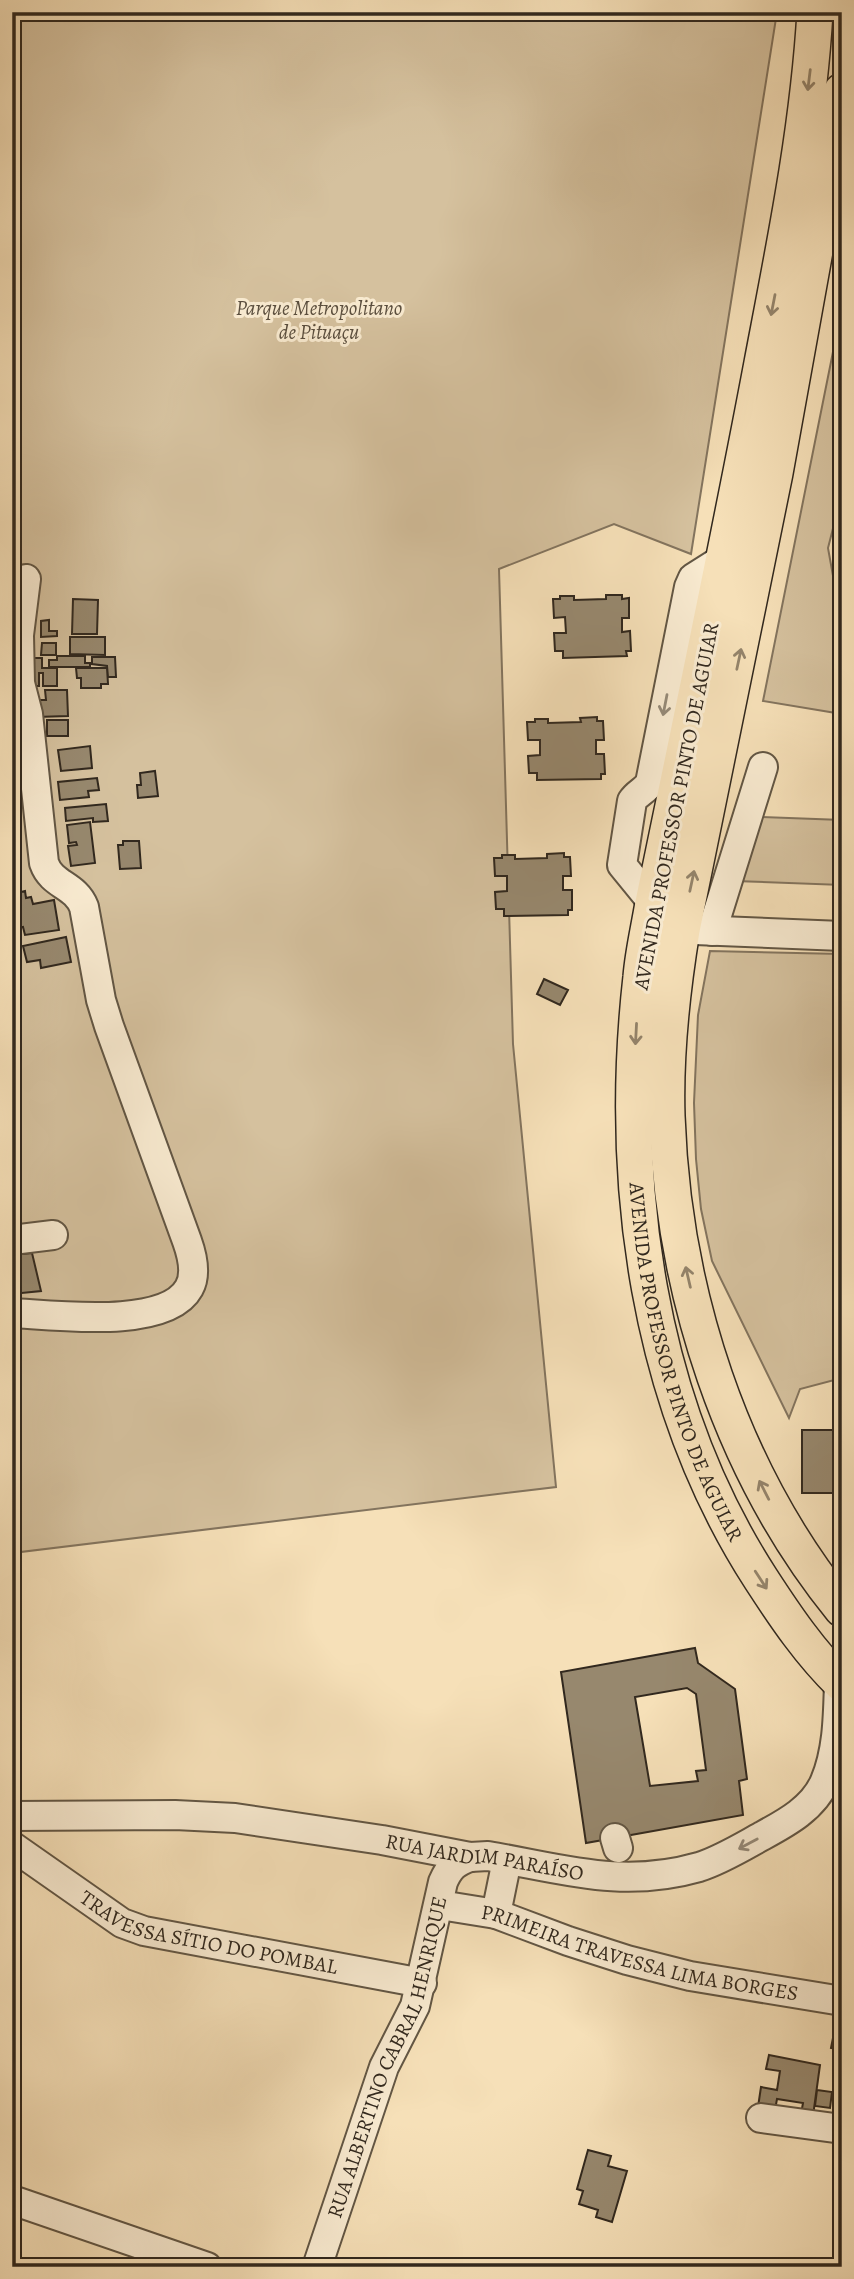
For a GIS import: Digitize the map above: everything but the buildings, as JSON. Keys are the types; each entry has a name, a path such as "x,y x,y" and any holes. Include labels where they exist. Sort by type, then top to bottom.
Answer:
{"main road":[{"name":"AVENIDA PROFESSOR PINTO DE AGUIAR","path":"815,12 813,53 793,196 641,975 634,1114 642,1242 672,1384 696,1454 745,1555 775,1602 840,1683"},
{"name":"AVENIDA PROFESSOR PINTO DE AGUIAR","path":"842,91 697,930 674,980 667,1114 679,1238 695,1308 714,1372 739,1439 762,1486 798,1551 842,1609"}],"street":[{"path":"12,1313 117,1317 140,1315 178,1301 189,1289 193,1276 193,1258 108,1026 84,907 80,896 48,873 44,863 28,714 20,683 19,635 26,579"},
{"path":"763,767 697,930 842,936"},
{"path":"12,1240 53,1235"},
{"name":"RUA JARDIM PARAÍSO","path":"12,1816 175,1815 235,1818 357,1836 470,1857 488,1856 565,1872 628,1878 662,1875 701,1866 748,1844 806,1809 820,1792 833,1755 840,1683"},
{"name":"TRAVESSA SÍTIO DO POMBAL","path":"12,1846 122,1923 144,1931 422,1983"},
{"name":"RUA ALBERTINO CABRAL HENRIQUE","path":"317,2267 384,2067 415,2006 448,1870 456,1862 470,1857"},
{"path":"496,1914 507,1860"},
{"name":"PRIMEIRA TRAVESSA LIMA BORGES","path":"440,1905 496,1914 568,1941 665,1969 842,2001"},
{"path":"761,2118 842,2129"},
{"path":"12,2200 207,2267"}],"green space":[{"name":"Parque Metropolitano de Pituaçu","path":"12,12 777,12 691,554 614,524 499,569 513,1044 556,1487 12,1553"},
{"path":"842,307 842,493 828,548 835,587 842,603 842,714 763,701"},
{"path":"759,817 842,820 842,885 735,881"},
{"path":"710,951 842,954 842,1378 800,1389 789,1418 712,1261 701,1209 694,1103 698,1015"}]}
